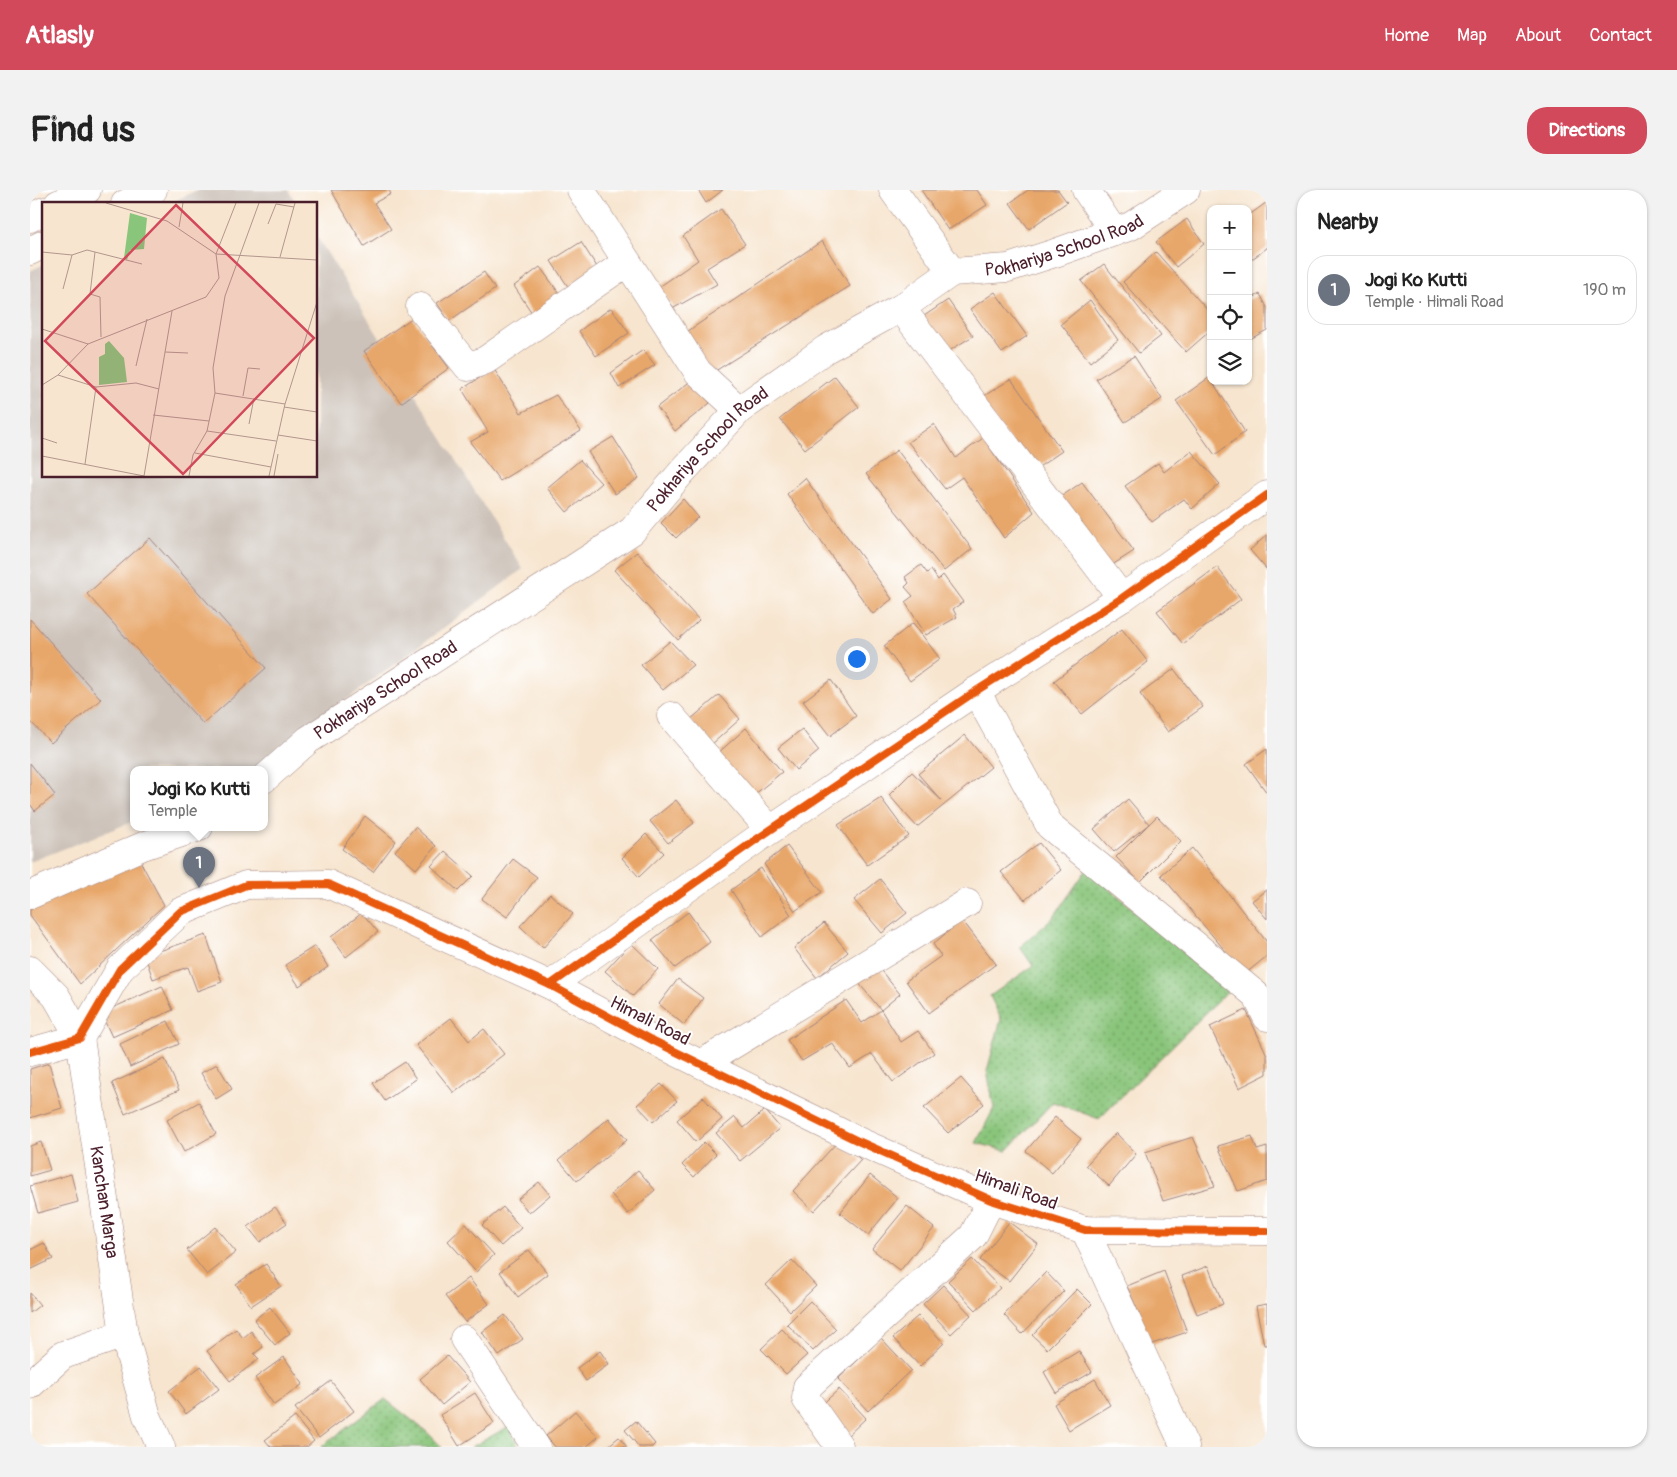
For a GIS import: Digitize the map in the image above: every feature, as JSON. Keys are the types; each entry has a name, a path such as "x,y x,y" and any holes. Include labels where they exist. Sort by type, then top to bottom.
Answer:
{"street":[{"path":"62,202 86,190"},
{"path":"129,202 153,190"},
{"path":"893,190 952,272"},
{"path":"1086,190 1114,232"},
{"name":"Pokhariya School Road","path":"268,775 308,740 632,531 738,410 826,349 900,308 952,272 1008,268 1114,232 1131,226 1186,190"},
{"path":"591,194 627,262 698,372 738,410"},
{"path":"30,218 42,212"},
{"path":"30,251 42,245"},
{"path":"420,307 468,367 486,360 627,262"},
{"path":"900,308 1122,598"},
{"path":"550,985 770,830 976,691 1122,598 1267,495"},
{"path":"976,691 1050,826 1263,1000"},
{"path":"671,716 770,830"},
{"path":"30,895 143,846 187,831"},
{"name":"Himali Road","path":"80,1038 120,969 180,912 246,885 328,884 550,985 654,1041 858,1141 991,1200 1085,1230 1267,1231"},
{"path":"701,1064 967,903"},
{"name":"Kanchan Marga","path":"30,970 56,996 80,1038 124,1334 147,1416 160,1447"},
{"path":"30,1052 80,1038"},
{"path":"837,1447 839,1446 806,1399 807,1387 973,1236 991,1200"},
{"path":"1085,1230 1185,1447"},
{"path":"30,1385 63,1355 124,1334"},
{"path":"464,1339 536,1447"}],"shaded area":[{"path":"197,190 288,190 296,202 172,202"},
{"path":"318,238 523,569 257,766 130,766 130,823 30,862 30,271 42,265 42,478 318,478"}],"green space":[{"path":"1087,869 1228,991 1099,1119 1053,1102 1007,1151 976,1143 994,1108 987,1071 1001,1019 990,996 1033,966 1020,947 1052,919"},
{"path":"385,1399 427,1432 442,1447 321,1447"},
{"path":"510,1426 518,1447 471,1447"}],"building":[{"path":"331,190 389,190 391,194 374,203 391,229 364,246"},
{"path":"698,190 723,190 706,203"},
{"path":"921,190 977,190 987,205 948,230"},
{"path":"1028,190 1058,190 1067,202 1029,229 1010,203"},
{"path":"1267,202 1267,248 1252,259 1252,250 1252,213"},
{"path":"721,209 745,244 707,268 717,284 674,308 659,287 698,260 683,236"},
{"path":"1187,219 1204,244 1176,267 1156,242"},
{"path":"822,241 850,286 712,373 685,333"},
{"path":"581,242 599,270 569,288 551,261"},
{"path":"1156,252 1207,309 1207,334 1186,352 1123,282"},
{"path":"1104,264 1161,336 1139,353 1081,281"},
{"path":"540,267 562,297 534,316 514,286"},
{"path":"484,272 495,289 449,321 437,303"},
{"path":"995,292 1027,336 1002,353 970,309"},
{"path":"1260,294 1267,307 1267,330 1252,338 1252,298"},
{"path":"948,300 973,336 944,354 921,318"},
{"path":"1090,300 1118,340 1090,362 1061,324"},
{"path":"611,308 629,333 596,356 579,331"},
{"path":"412,318 449,368 401,403 364,351"},
{"path":"643,350 655,365 619,388 611,373"},
{"path":"1134,356 1162,399 1125,422 1096,379"},
{"path":"494,369 521,413 556,395 581,431 500,481 470,442 488,432 462,389"},
{"path":"835,376 859,407 805,449 780,419"},
{"path":"1011,379 1062,451 1033,471 979,399"},
{"path":"1207,379 1207,385 1215,385 1245,432 1215,455 1176,401"},
{"path":"692,380 710,403 675,431 657,407"},
{"path":"934,424 956,458 983,438 1034,512 1004,538 962,477 945,489 908,442"},
{"path":"613,437 639,478 615,494 588,452"},
{"path":"897,450 972,549 944,571 866,474"},
{"path":"1191,451 1220,484 1192,509 1184,499 1152,522 1125,486 1158,463 1164,472"},
{"path":"580,460 601,483 567,512 547,488"},
{"path":"805,478 892,599 873,614 787,494"},
{"path":"1082,482 1134,551 1106,569 1055,501"},
{"path":"683,499 698,517 676,538 661,523"},
{"path":"1267,535 1267,570 1250,550"},
{"path":"150,538 266,668 203,724 87,594"},
{"path":"637,552 699,620 678,640 614,570"},
{"path":"921,565 927,573 931,570 938,580 943,575 963,602 953,609 957,617 926,635 905,602 913,596 905,587 909,583 905,577"},
{"path":"1217,567 1241,599 1183,644 1157,611"},
{"path":"30,619 101,699 51,743 30,721"},
{"path":"913,623 940,659 910,681 884,646"},
{"path":"1122,629 1148,662 1082,714 1054,681"},
{"path":"670,641 693,665 663,690 641,665"},
{"path":"1174,669 1203,707 1168,732 1140,694"},
{"path":"831,680 856,716 830,736 803,701"},
{"path":"719,695 740,719 711,745 690,720"},
{"path":"746,728 782,772 754,795 717,754"},
{"path":"802,729 819,751 796,770 778,748"},
{"path":"965,735 991,767 917,827 889,795 912,772 942,801 918,774"},
{"path":"1267,749 1267,793 1246,764"},
{"path":"30,763 55,795 35,811 30,804"},
{"path":"881,798 909,836 867,865 838,825"},
{"path":"1128,799 1149,824 1114,852 1094,829"},
{"path":"676,800 694,823 668,843 650,821"},
{"path":"365,816 396,841 373,872 342,849"},
{"path":"1157,816 1181,841 1140,882 1116,857"},
{"path":"415,827 436,846 416,869 395,851"},
{"path":"646,834 664,853 639,877 622,858"},
{"path":"1039,843 1061,870 1025,900 1001,872"},
{"path":"787,846 822,892 795,911 764,864"},
{"path":"1192,848 1267,942 1267,956 1245,974 1161,875"},
{"path":"445,851 473,876 458,891 431,866"},
{"path":"139,859 164,905 80,984 30,915 30,910 109,868"},
{"path":"513,859 537,877 507,917 482,899"},
{"path":"761,868 791,915 762,937 731,890"},
{"path":"880,879 907,913 882,933 854,900"},
{"path":"1267,889 1267,919 1252,901"},
{"path":"550,894 573,914 543,948 520,926"},
{"path":"688,912 710,942 675,968 652,940"},
{"path":"362,913 378,932 346,957 331,937"},
{"path":"962,920 996,964 929,1013 906,981 941,956 933,944"},
{"path":"824,923 848,952 817,978 794,948"},
{"path":"206,935 222,982 197,991 188,967 153,979 145,956"},
{"path":"631,943 658,969 633,996 605,971"},
{"path":"315,946 328,967 299,986 285,965"},
{"path":"877,966 900,994 881,1010 857,981"},
{"path":"678,979 703,998 684,1025 659,1004"},
{"path":"162,986 173,1010 112,1037 101,1013"},
{"path":"846,1000 862,1023 881,1010 901,1042 918,1031 934,1053 893,1082 872,1054 850,1068 832,1043 802,1061 787,1040"},
{"path":"1246,1010 1267,1055 1267,1074 1239,1088 1210,1027"},
{"path":"451,1018 469,1041 484,1029 504,1054 454,1093 416,1045"},
{"path":"168,1021 179,1044 130,1067 120,1044"},
{"path":"165,1059 179,1090 125,1114 112,1083"},
{"path":"405,1062 416,1079 385,1101 373,1083"},
{"path":"49,1063 62,1108 30,1118 30,1069"},
{"path":"217,1064 232,1089 216,1099 201,1073"},
{"path":"961,1078 984,1104 948,1133 924,1108"},
{"path":"661,1084 677,1101 653,1122 637,1105"},
{"path":"703,1097 722,1119 696,1142 677,1120"},
{"path":"199,1102 216,1134 184,1152 167,1120"},
{"path":"765,1110 780,1128 740,1161 716,1133 735,1117 744,1128"},
{"path":"1055,1117 1081,1139 1052,1173 1026,1151"},
{"path":"609,1118 627,1140 577,1181 559,1160"},
{"path":"1116,1133 1136,1154 1109,1186 1086,1165"},
{"path":"1252,1136 1257,1150 1267,1147 1267,1181 1238,1191 1218,1146"},
{"path":"1193,1137 1215,1186 1163,1201 1145,1152"},
{"path":"839,1140 861,1160 814,1211 793,1191"},
{"path":"41,1142 50,1170 30,1176 30,1146"},
{"path":"704,1142 716,1154 694,1177 682,1165"},
{"path":"638,1170 655,1190 628,1214 611,1194"},
{"path":"71,1174 78,1202 38,1213 30,1186"},
{"path":"870,1175 898,1198 868,1235 840,1213"},
{"path":"539,1182 550,1195 529,1213 518,1199"},
{"path":"907,1206 934,1228 900,1271 872,1249"},
{"path":"275,1207 287,1223 260,1242 248,1227"},
{"path":"503,1207 521,1228 501,1246 482,1225"},
{"path":"1009,1222 1038,1244 1009,1281 980,1260"},
{"path":"466,1224 494,1255 476,1272 448,1241"},
{"path":"215,1227 236,1252 207,1275 187,1250"},
{"path":"44,1243 53,1259 30,1270 30,1250"},
{"path":"529,1250 548,1274 518,1297 500,1272"},
{"path":"972,1259 1000,1288 976,1310 948,1281"},
{"path":"792,1260 816,1286 790,1311 766,1285"},
{"path":"266,1264 281,1286 251,1306 236,1284"},
{"path":"1208,1266 1223,1304 1197,1314 1182,1276"},
{"path":"1164,1271 1187,1332 1152,1344 1127,1286"},
{"path":"1046,1272 1064,1291 1022,1334 1004,1315"},
{"path":"469,1278 489,1304 465,1322 445,1296"},
{"path":"943,1285 971,1315 951,1334 923,1304"},
{"path":"1077,1289 1092,1304 1047,1349 1032,1335"},
{"path":"30,1293 40,1305 30,1313"},
{"path":"810,1301 836,1329 813,1351 787,1324"},
{"path":"1267,1304 1267,1345 1264,1345 1256,1306"},
{"path":"270,1307 290,1333 275,1345 254,1320"},
{"path":"505,1315 523,1339 499,1356 482,1332"},
{"path":"918,1316 944,1343 920,1366 893,1338"},
{"path":"236,1329 243,1338 251,1331 263,1347 254,1354 259,1359 230,1381 207,1351"},
{"path":"782,1329 807,1355 786,1374 761,1349"},
{"path":"881,1338 911,1370 868,1411 838,1379"},
{"path":"600,1351 609,1364 586,1381 577,1368"},
{"path":"1079,1351 1092,1372 1056,1393 1044,1372"},
{"path":"447,1356 470,1382 442,1405 420,1379"},
{"path":"284,1357 303,1384 274,1405 255,1378"},
{"path":"201,1366 219,1389 186,1414 169,1391"},
{"path":"1095,1379 1110,1405 1069,1430 1054,1404"},
{"path":"331,1381 354,1411 319,1438 295,1408"},
{"path":"839,1389 866,1418 846,1437 818,1408"},
{"path":"475,1393 494,1423 459,1446 440,1415"},
{"path":"575,1411 598,1437 586,1447 555,1447 546,1436"},
{"path":"295,1417 314,1441 307,1447 271,1447 265,1440"},
{"path":"636,1421 655,1444 652,1447 639,1447 625,1430"},
{"path":"619,1437 627,1447 607,1447"}],"cycle path":[{"path":"550,985 757,839 976,691 1122,598 1267,495"},
{"path":"30,1052 80,1038 120,969 180,912 246,885 328,884 550,985 654,1041 858,1141 991,1200 1085,1230 1267,1231"}],"place":[{"name":"Jogi Ko Kutti","path":"199,888"}]}
